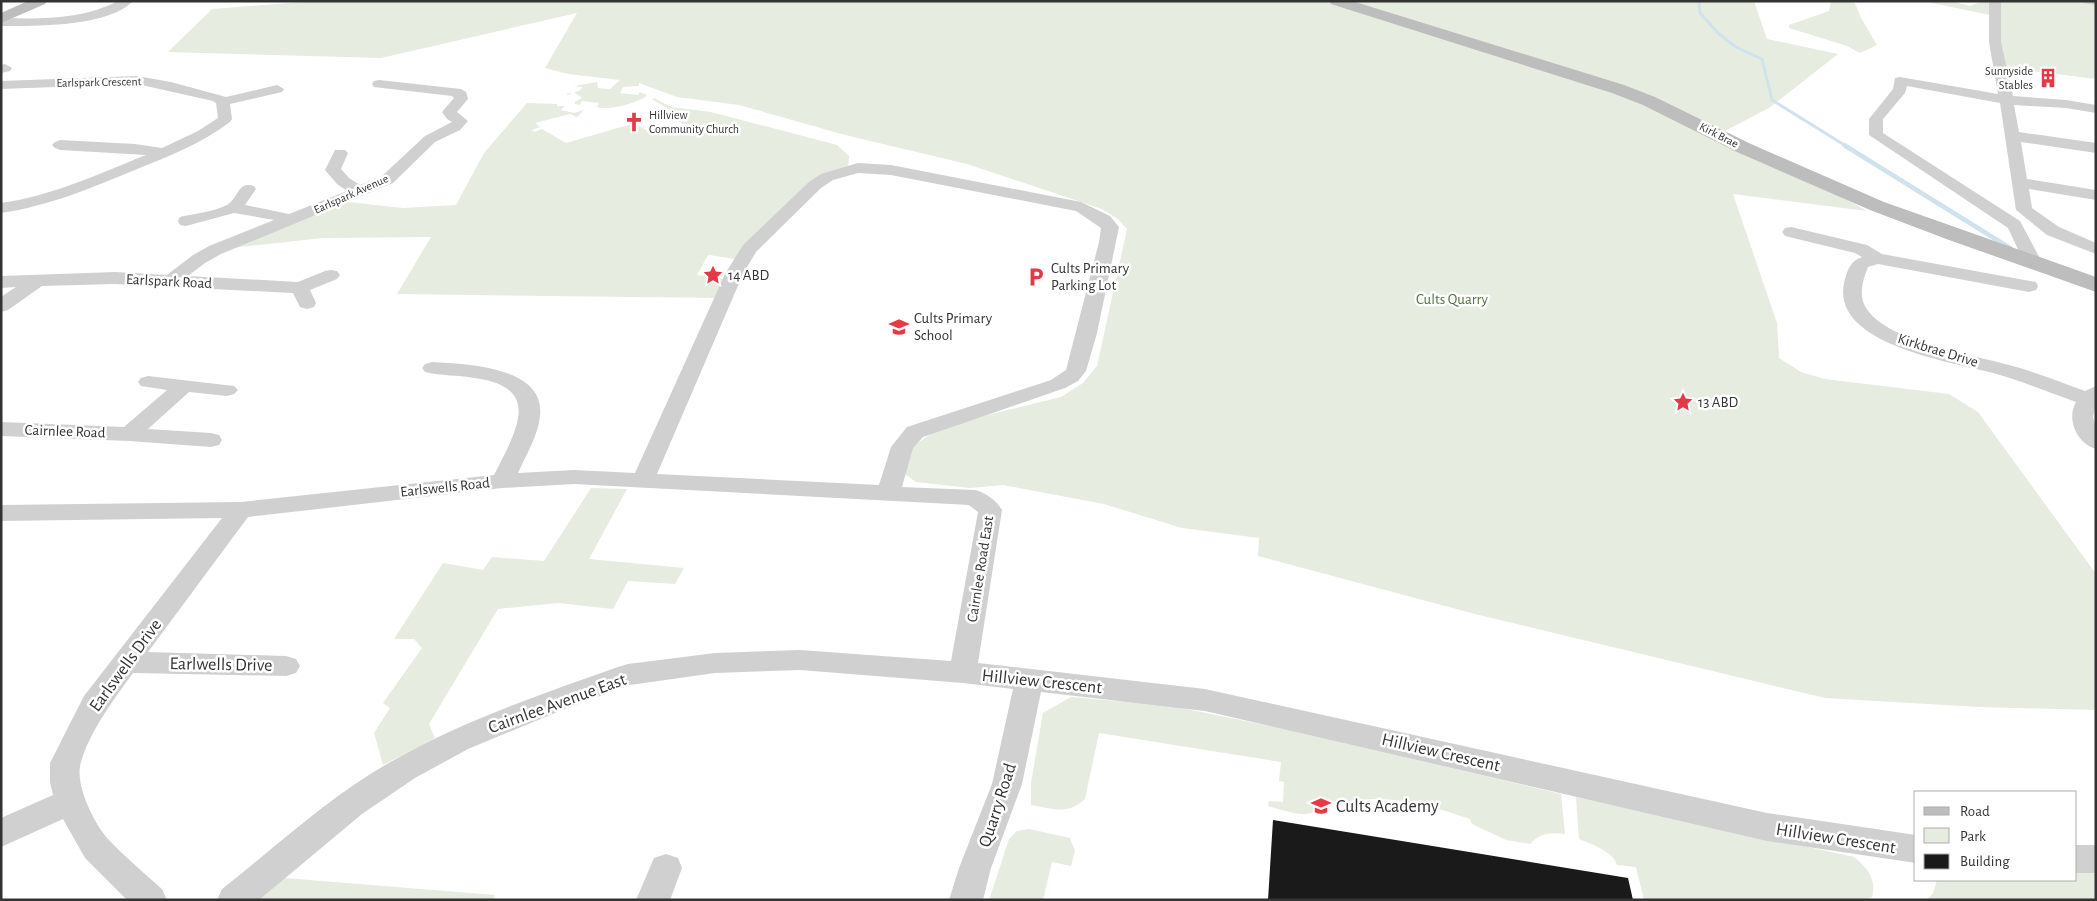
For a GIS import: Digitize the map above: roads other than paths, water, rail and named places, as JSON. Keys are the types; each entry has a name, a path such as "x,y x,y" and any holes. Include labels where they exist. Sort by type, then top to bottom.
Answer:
{"street":[{"path":"1,21 40,1"},
{"path":"1,21 40,22 68,20 107,11 127,1"},
{"name":"Kirk Brae","path":"1336,1 1562,70 1649,100 1744,148 1877,206 2096,285"},
{"path":"1994,1 1994,32 2024,210 2053,231 2096,249"},
{"path":"2088,1 2096,2"},
{"name":"Earlspark Crescent","path":"1,85 137,80 172,86 218,98 223,102"},
{"path":"2034,264 2022,242 2022,237 2014,225 1876,135 1876,119 1900,90 1900,81 2006,100 2096,108"},
{"path":"1,96 19,85"},
{"path":"1,208 49,207 75,190 164,153 210,131 225,119 223,102 281,86"},
{"name":"Earlspark Avenue","path":"170,282 199,259 215,250 387,180 398,173 423,144 436,135 458,126 460,121 449,112 461,99 462,95 456,92 389,88"},
{"path":"2013,136 2096,148"},
{"path":"60,145 134,149 164,153"},
{"path":"340,153 333,170 343,181 360,192"},
{"path":"643,480 745,253 816,185 827,177 858,168 891,170 1081,207 1104,220 1110,227 1108,242 1087,333 1076,371 1071,377 1058,384 916,432 902,447 889,492"},
{"path":"2020,183 2096,195"},
{"path":"234,208 248,189"},
{"path":"186,221 234,208 276,215 291,220"},
{"path":"1792,232 1861,249 1877,258 2008,278 2029,286"},
{"name":"Kirkbrae Drive","path":"1877,258 1860,264 1853,280 1852,296 1860,313 1875,326 1894,337 1920,348 2091,395"},
{"name":"Earlspark Road","path":"1,282 109,278 170,282 304,296 331,275"},
{"path":"1,306 38,280"},
{"path":"432,368 481,372 498,376 511,382 528,400 530,412 527,426 502,481"},
{"path":"148,382 227,390"},
{"path":"129,434 183,387"},
{"path":"2091,395 2082,407 2081,416 2084,427 2096,442"},
{"name":"Cairnlee Road","path":"1,429 129,434 211,440"},
{"name":"Earlswells Road","path":"1,513 241,510 502,481 574,477 889,492"},
{"name":"Cairnlee Road East","path":"889,492 975,498 990,510 963,672"},
{"name":"Earlswells Drive","path":"150,900 96,848 70,801 65,782 64,763 94,704 241,510"},
{"name":"Cairnlee Avenue East","path":"234,900 351,805 404,769 458,741 557,700 628,675 715,663 800,660 963,672"},
{"name":"Earlwells Drive","path":"126,662 286,666"},
{"name":"Hillview Crescent","path":"963,672 1206,700 1767,827 1914,849"},
{"name":"Quarry Road","path":"966,900 975,868 1008,784 1029,680"},
{"path":"1,833 70,801"},
{"path":"2077,859 2096,859"},
{"path":"653,900 666,868"}],"waterway":[{"path":"1699,1 1700,13 1719,34 1736,47 1762,59 1772,100 1846,146"},
{"path":"1844,145 2010,248"}],"place":[{"name":"Sunnyside Stables","path":"2048,78"},
{"name":"Hillview Community Church","path":"634,122"},
{"name":"14 ABD","path":"713,275"},
{"name":"Cults Primary Parking Lot","path":"1036,277"},
{"name":"Cults Primary School","path":"899,327"},
{"name":"13 ABD","path":"1683,402"},
{"name":"Cults Academy","path":"1321,806"}],"park label":[{"name":"Cults Quarry","path":"1452,299"}]}
